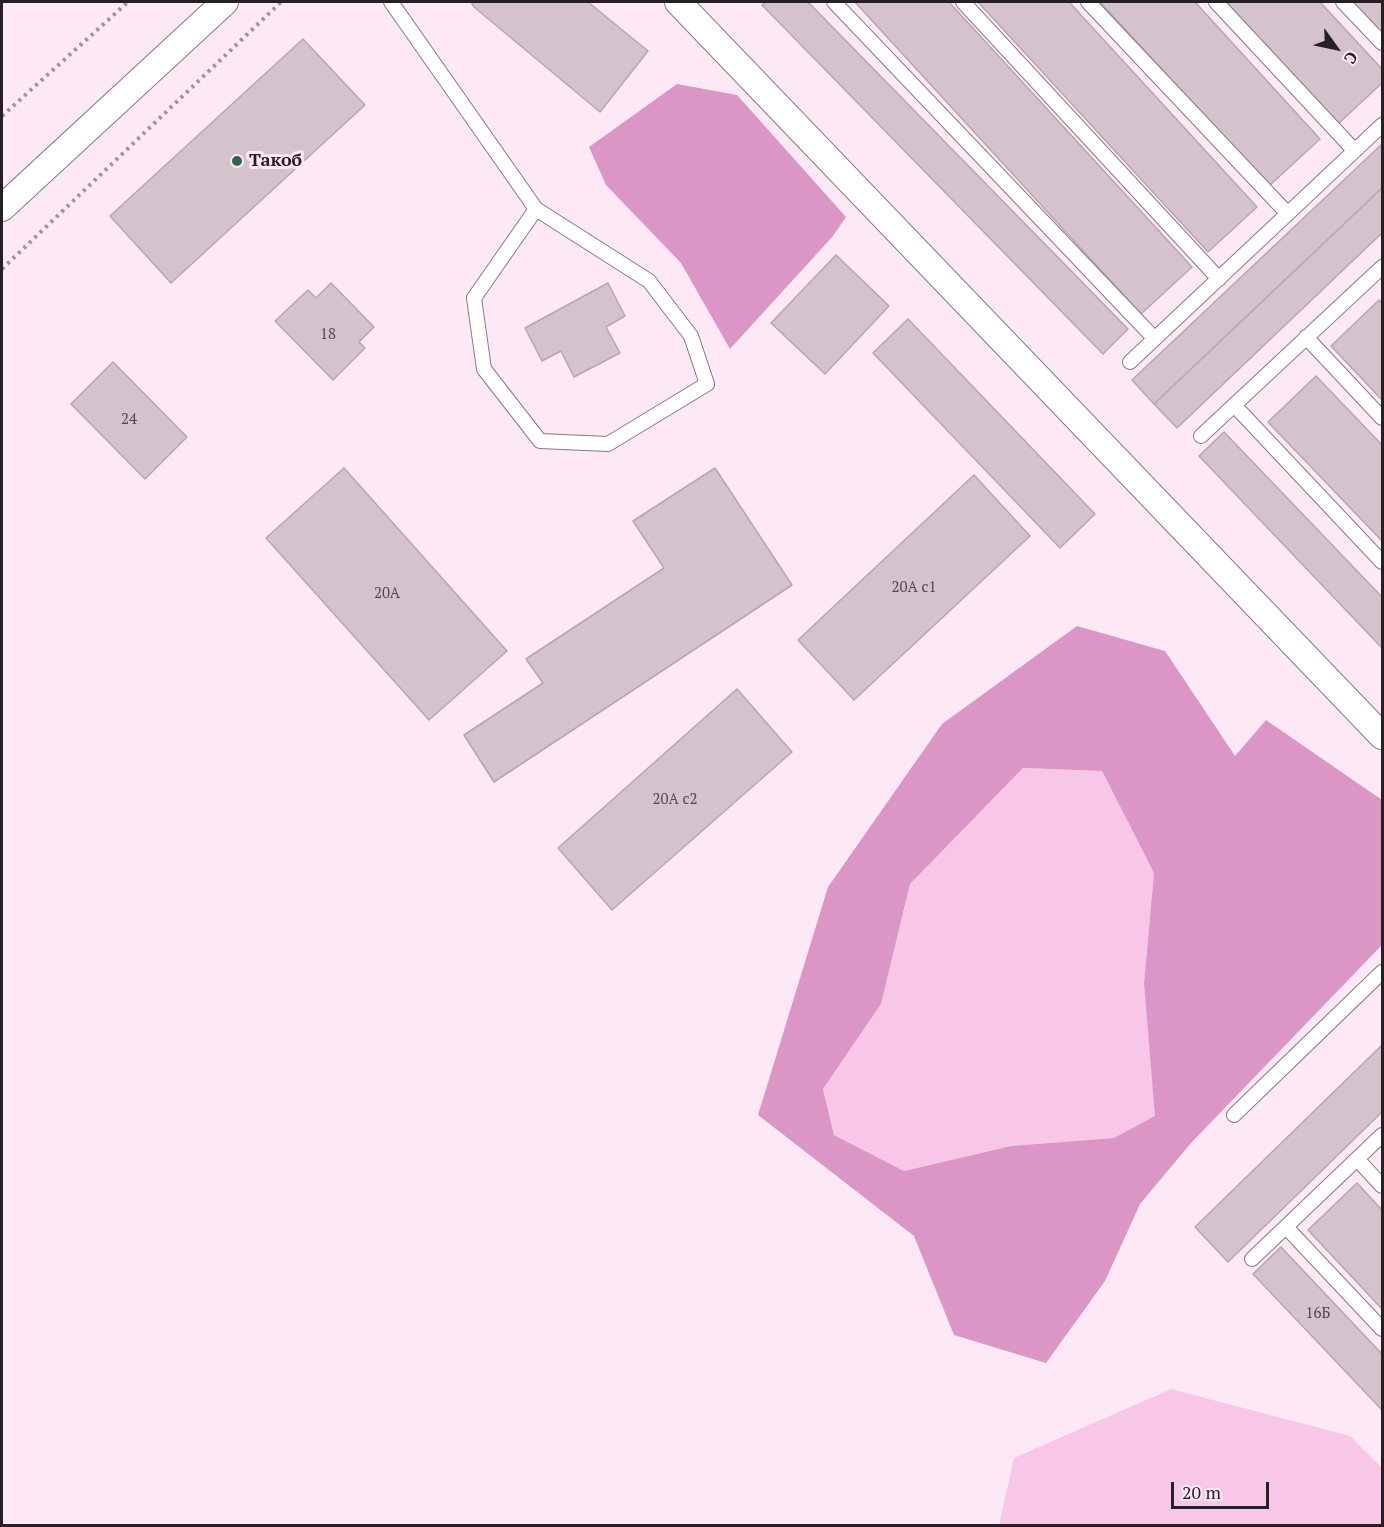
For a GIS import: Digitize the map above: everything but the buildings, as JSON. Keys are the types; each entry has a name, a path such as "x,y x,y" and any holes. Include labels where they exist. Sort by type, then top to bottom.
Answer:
{"street":[{"path":"2,208 225,2"},
{"path":"678,2 1383,736"}],"lane":[{"path":"391,2 536,209 649,281 691,336 707,384 608,444 540,441 483,369 474,298 536,209"},
{"path":"834,2 1154,338"},
{"path":"963,2 1219,279"},
{"path":"1088,2 1288,214"},
{"path":"1216,2 1354,150"},
{"path":"1343,2 1383,43"},
{"path":"1130,363 1383,125"},
{"path":"1201,436 1306,337 1381,271"},
{"path":"1306,337 1383,418"},
{"path":"1234,405 1383,562"},
{"path":"1234,1115 1383,972"},
{"path":"1252,1259 1383,1135"},
{"path":"1357,1159 1383,1186"},
{"path":"1286,1227 1383,1329"}],"path":[{"path":"2,116 128,2"},
{"path":"2,269 281,2"}],"shaded area":[{"path":"677,84 737,95 846,217 833,236 730,349 681,263 606,185 589,147"},
{"path":"1077,626 1165,651 1235,756 1266,720 1382,800 1382,945 1191,1143 1140,1204 1105,1281 1046,1363 954,1335 914,1236 758,1115 828,887 942,724","holes":["1023,768 1102,771 1154,873 1144,983 1155,1116 1114,1138 1011,1146 904,1171 834,1135 823,1089 881,1004 910,884"]},
{"path":"1023,768 1102,771 1154,873 1144,983 1156,1116 1114,1138 1011,1146 904,1171 834,1135 823,1089 881,1004 910,884"},
{"path":"1171,1389 1350,1436 1382,1468 1382,1525 999,1525 1014,1458"}],"place":[{"name":"Такоб","path":"237,161"}]}
